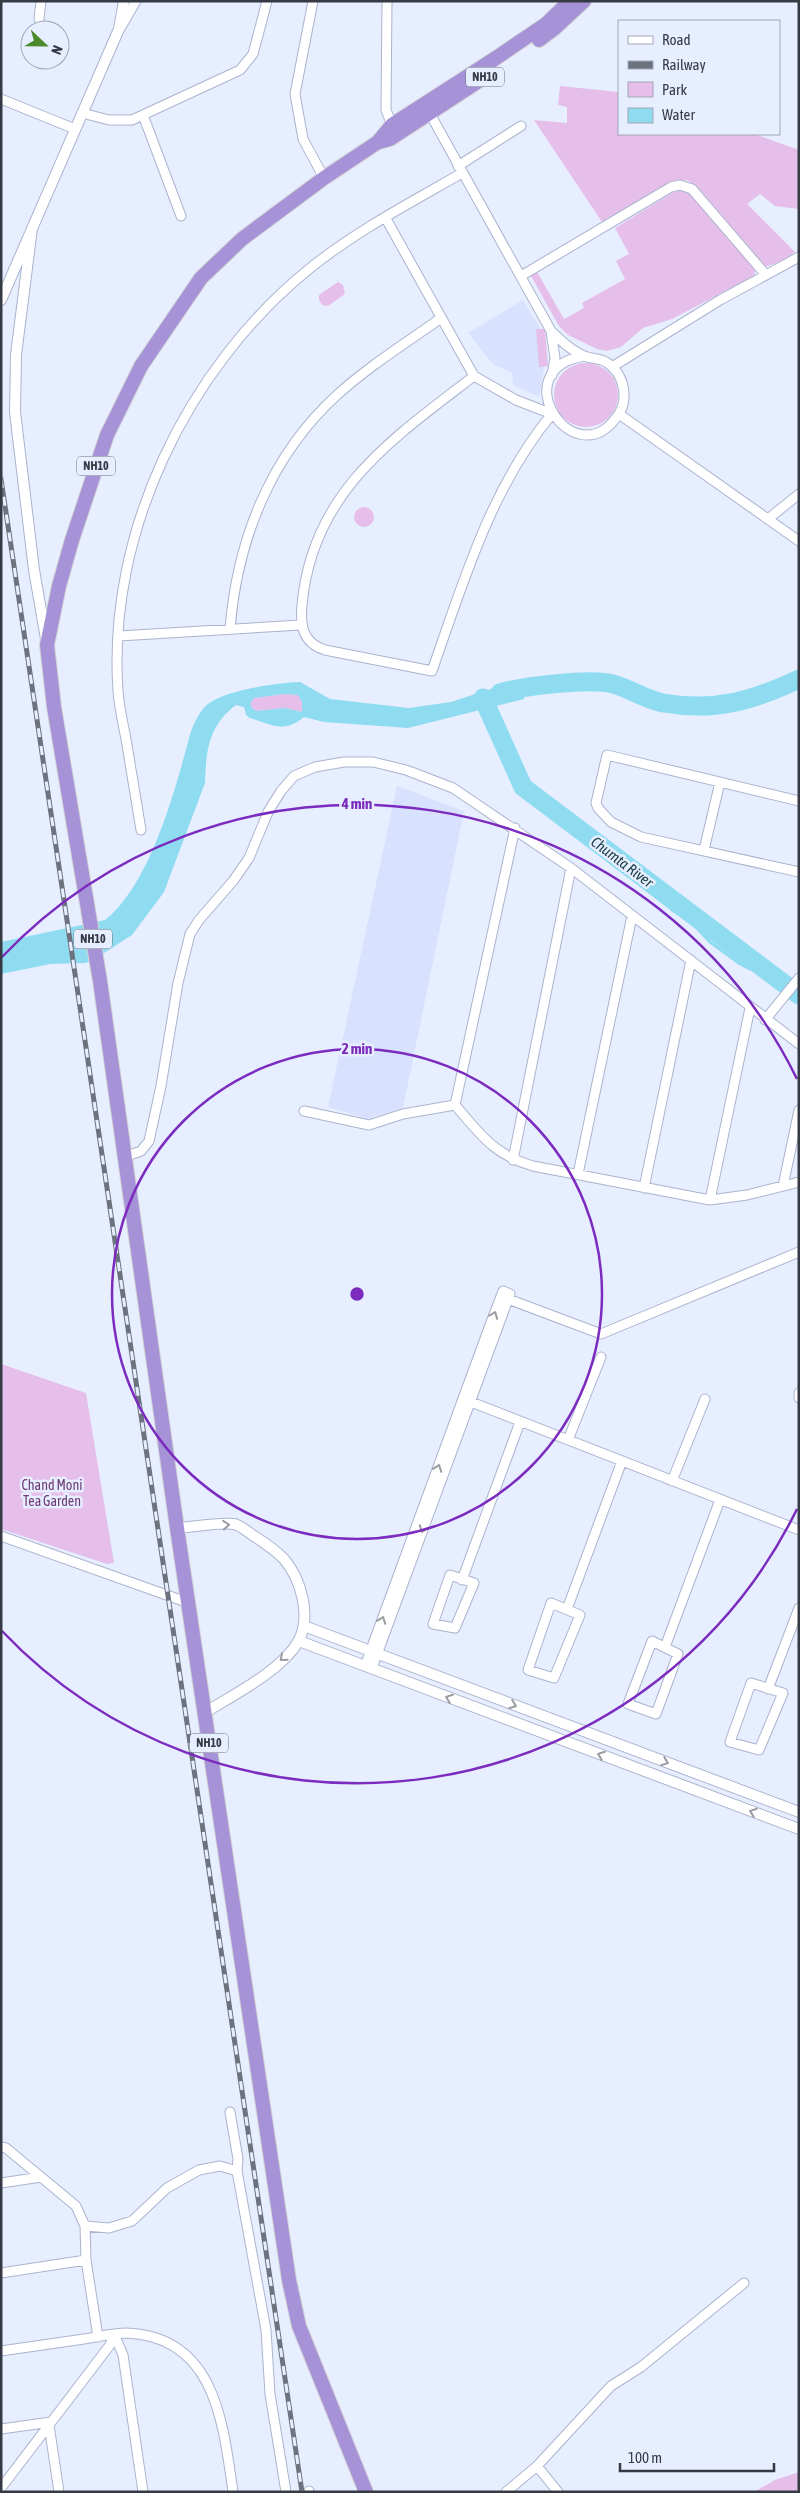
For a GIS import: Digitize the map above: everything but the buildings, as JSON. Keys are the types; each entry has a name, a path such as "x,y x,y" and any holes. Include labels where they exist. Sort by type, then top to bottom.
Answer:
{"highway":[{"path":"378,142 392,125 546,24 570,1"},
{"name":"NH10","path":"366,2492 299,2326 292,2300 177,1528 100,982 54,707 47,646 59,586 107,435 141,366 201,278 242,239 324,178 378,142 390,139 555,28 584,1"}],"street":[{"path":"39,20 41,1"},
{"path":"119,30 124,1"},
{"path":"1,300 119,30 136,1"},
{"path":"82,113 109,120 132,120 240,70 253,54 267,1"},
{"path":"313,1 295,94 303,139 324,178"},
{"path":"386,1 386,110 392,125"},
{"path":"1,100 75,130"},
{"path":"385,217 474,376 507,395 552,414 568,430 589,434 609,426 619,414 624,393 620,378 612,367 599,359 585,356 570,347 551,331 429,112"},
{"path":"143,115 181,216"},
{"path":"141,830 118,693 119,636 126,580 148,497 170,445 198,395 247,328 286,289 329,254 460,170 522,126"},
{"path":"521,276 671,187 680,185 692,188 766,275"},
{"path":"32,228 16,355 15,412 34,570 47,646"},
{"path":"612,367 720,300 799,257"},
{"path":"230,629 235,583 245,541 267,487 293,445 320,412 352,383 441,318"},
{"path":"551,331 554,358 552,376 547,391 552,414"},
{"path":"552,376 566,362 585,356"},
{"path":"474,376 386,444 362,469 340,497 323,529 310,564 302,601 301,625 306,638 319,648 432,671 467,572 496,504 532,438 552,414"},
{"path":"619,414 799,540"},
{"path":"768,519 799,494"},
{"path":"119,636 301,625"},
{"path":"799,801 607,755 596,803 603,815 620,828 641,838 704,850 799,872"},
{"path":"124,1157 141,1152 149,1141 161,1086 178,983 190,934 249,858 268,812 281,791 294,776 325,765 344,762 373,762 406,770 453,788 571,868 691,960 765,1020 799,1044"},
{"path":"704,850 720,782"},
{"path":"456,1105 514,828"},
{"path":"513,1160 571,868"},
{"path":"578,1174 632,916"},
{"path":"644,1188 691,960"},
{"path":"765,1020 799,978"},
{"path":"710,1200 750,1008"},
{"path":"304,1111 369,1125 403,1114 456,1105"},
{"path":"456,1105 493,1148 513,1160 710,1200 747,1195 799,1182"},
{"path":"783,1186 799,1110"},
{"path":"368,1667 467,1400 503,1291 510,1294 508,1299 601,1334 799,1252"},
{"path":"568,1440 602,1357"},
{"path":"799,1393 799,1398"},
{"path":"672,1481 705,1399"},
{"path":"467,1400 799,1530"},
{"path":"462,1580 520,1422"},
{"path":"567,1609 622,1461"},
{"path":"665,1648 720,1500"},
{"path":"177,1528 235,1524 274,1550 285,1561 300,1590 304,1626 299,1641 272,1668 204,1713"},
{"path":"1,1536 189,1602"},
{"path":"450,1575 462,1580 474,1584 455,1628 433,1624 450,1575"},
{"path":"551,1604 567,1609 580,1615 554,1678 528,1670 551,1604"},
{"path":"768,1689 799,1608"},
{"path":"304,1626 799,1812"},
{"path":"299,1641 799,1829"},
{"path":"652,1641 665,1648 678,1654 656,1714 628,1704 652,1641"},
{"path":"751,1683 768,1689 782,1693 759,1750 730,1742 751,1683"},
{"path":"230,2112 238,2159 237,2172 266,2330 270,2394 286,2492"},
{"path":"1,2147 6,2148 76,2206 85,2226 86,2260 98,2337"},
{"path":"85,2226 108,2228 132,2221 166,2188 199,2170 220,2166 237,2172"},
{"path":"1,2183 42,2177"},
{"path":"1,2273 86,2260"},
{"path":"506,2492 537,2466 610,2386 641,2367 744,2283"},
{"path":"1,2488 110,2345 114,2334"},
{"path":"114,2334 123,2355 143,2492"},
{"path":"1,2351 114,2334 152,2336 179,2347 198,2366 214,2397 224,2432 233,2492"},
{"path":"1,2429 50,2423"},
{"path":"50,2423 59,2492"},
{"path":"537,2466 558,2492"}],"shaded area":[{"path":"523,300 541,330 545,363 539,397 513,385 512,373 493,364 468,333"},
{"path":"397,786 464,811 403,1108 367,1119 328,1107"}],"green space":[{"path":"560,86 618,92 618,135 757,135 799,150 799,209 775,206 760,194 747,204 795,252 784,260 765,267 696,186 687,180 673,182 602,222 534,120 567,123 567,107 558,105"},
{"path":"677,190 683,190 693,195 756,268 754,276 672,319 643,328 621,347 607,351 597,349 568,335 559,326 531,276 537,272 564,319 584,308 582,303 625,279 616,261 629,254 615,228"},
{"path":"338,282 343,285 345,294 328,306 322,305 319,295"},
{"path":"536,329 545,329 548,366 539,367"},
{"path":"586,363 604,369 612,377 618,395 612,413 604,421 586,427 568,421 560,413 554,395 560,377 568,369"},
{"path":"364,507 371,510 374,517 371,524 364,527 357,524 354,517 357,510"},
{"path":"284,694 298,695 302,702 302,712 285,708 256,711 251,707 251,702 254,698"},
{"name":"Chand Moni Tea Garden","path":"1,1364 86,1393 114,1563 107,1564 1,1529"},
{"path":"799,2472 799,2492 754,2492 775,2480"}],"water":[{"path":"300,682 330,699 409,708 451,702 500,686 524,682 524,699 408,728 324,722 304,717 290,725 278,726 250,718 246,715 244,707 236,705 220,721 211,739 206,760 205,783 164,892 132,935 86,963 50,964 1,974 1,942 105,920 121,904 136,883 160,833 178,779 191,731 198,716 205,707 216,699 239,691","holes":["284,694 298,695 302,702 302,712 285,708 256,711 251,707 251,702 254,698"]}],"waterway":[{"path":"500,693 557,684 603,682 620,686 663,703 700,706 733,703 749,699 799,679"},
{"name":"Chumta River","path":"483,698 523,787 799,995"},
{"path":"668,894 668,904 672,910 691,922 710,942 740,964 750,969 767,972"}],"railway":[{"path":"1,479 302,2492"}]}
